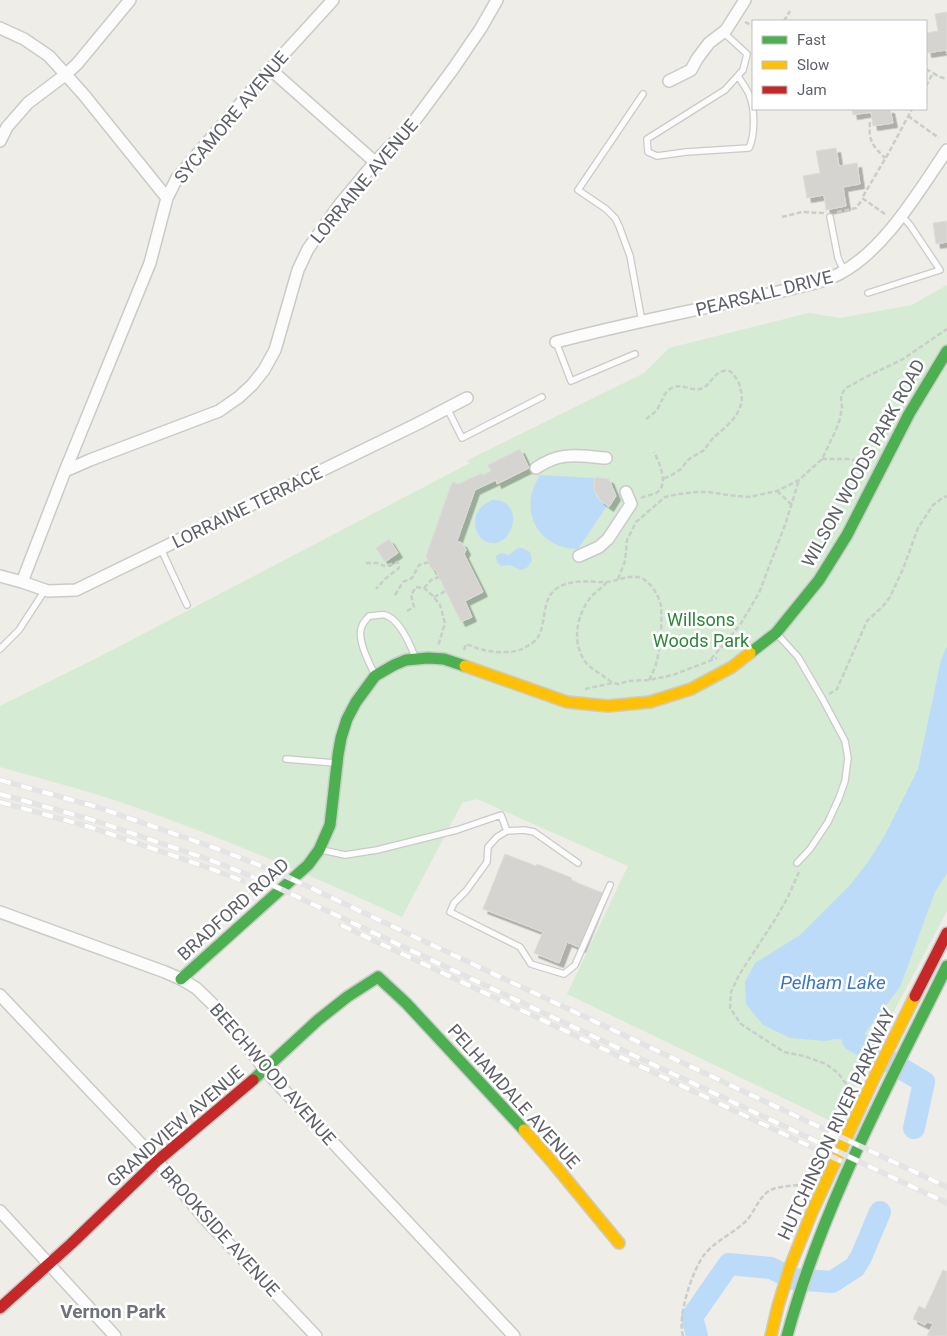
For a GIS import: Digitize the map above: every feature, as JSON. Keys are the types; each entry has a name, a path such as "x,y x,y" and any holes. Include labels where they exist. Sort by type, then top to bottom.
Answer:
{"main road":[{"name":"WILSON WOODS PARK ROAD","path":"308,865 319,850 330,825 341,738 347,719 356,702 375,676 394,665 406,660 416,659 444,660 470,667 566,702 608,706 650,702 691,689 732,667 776,633 818,580 847,535 909,414 947,351"},
{"name":"BRADFORD ROAD","path":"181,979 308,865"},
{"name":"HUTCHINSON RIVER PARKWAY","path":"771,1336 778,1306 795,1253 830,1170 947,933"},
{"name":"HUTCHINSON RIVER PARKWAY","path":"787,1336 810,1260 840,1188 888,1084 947,966"},
{"name":"GRANDVIEW AVENUE","path":"0,1308 71,1244 158,1161 265,1070 322,1016 358,989 378,977"},
{"name":"PELHAMDALE AVENUE","path":"378,977 406,1003 554,1163 619,1243"}],"street":[{"path":"0,141 7,127 28,103 77,64 130,0"},
{"name":"SYCAMORE AVENUE","path":"65,471 150,263 167,198 177,178 270,69 333,0"},
{"name":"LORRAINE AVENUE","path":"65,471 218,411 252,385 264,370 275,350 298,270 308,249 340,204 413,123 464,52 497,0"},
{"path":"669,81 691,70 709,44 726,30 745,0"},
{"path":"0,28 24,39 49,56 84,95 167,198"},
{"path":"270,69 376,162"},
{"name":"PEARSALL DRIVE","path":"556,342 757,297 825,280 839,274 860,260 877,244 902,215 947,150"},
{"name":"LORRAINE TERRACE","path":"22,582 45,590 76,590 468,398"},
{"path":"536,468 547,460 556,457 606,458"},
{"path":"0,576 22,582 65,471"},
{"path":"579,556 599,547 608,538 631,504 626,492"},
{"name":"BEECHWOOD AVENUE","path":"0,912 181,979 196,988 227,1018 265,1070 514,1336"},
{"name":"BROOKSIDE AVENUE","path":"0,995 158,1161 205,1219 316,1336"},
{"path":"0,1211 115,1336"}],"lane":[{"path":"723,32 747,54 743,70 725,90 647,139 648,152 657,156 750,148 753,140 754,121 752,110"},
{"path":"738,76 750,97 752,109"},
{"path":"642,94 578,190 606,209 615,218 619,226 630,256 642,322"},
{"path":"868,293 940,270 902,215"},
{"path":"830,217 838,258 844,271"},
{"path":"556,342 571,381 635,354"},
{"path":"447,408 462,438 542,397"},
{"path":"161,548 187,605"},
{"path":"0,649 19,630 45,590"},
{"path":"375,676 362,641 361,627 369,616 385,615 397,623 408,640 416,659"},
{"path":"776,633 798,657 822,698 845,741 848,758 845,781 828,822 810,849 797,863"},
{"path":"286,759 337,763"},
{"path":"319,850 345,855 377,850 457,830 501,815 507,831"},
{"path":"578,863 534,832 524,830 507,831 497,837 488,847 487,862 466,891 454,903 450,912 520,947 530,964 564,974 575,965 610,885"}],"path":[{"path":"785,20 790,11"},
{"path":"927,70 947,79"},
{"path":"927,84 933,73"},
{"path":"885,214 862,198 911,110"},
{"path":"908,116 939,138"},
{"path":"870,122 872,143 886,158"},
{"path":"618,579 624,561 627,540 636,522 665,497 678,494 709,492 728,496 749,497 777,491 799,480 822,459 840,419 843,392 846,388 903,359 947,329"},
{"path":"646,419 656,411 664,394 671,388 679,385 692,389 706,387 716,374 723,370 729,370 738,381 742,396 741,406 737,414 711,440 704,450 688,460 670,476 663,479"},
{"path":"641,498 656,493 660,489 663,479 660,463 654,452"},
{"path":"822,459 848,459 882,467"},
{"path":"606,582 604,586 591,596 583,608 577,624 578,644 588,664 612,683 619,684 628,681 674,676 710,660 740,625 759,593 799,480"},
{"path":"777,491 792,504"},
{"path":"822,698 837,689 867,621 890,597 903,569 918,528 932,505 947,496"},
{"path":"366,563 378,563 384,566 398,562 399,568 385,579 376,590"},
{"path":"395,595 403,582 412,578 419,565 428,562"},
{"path":"424,588 431,580 439,577"},
{"path":"462,654 466,644 485,651 510,651 521,650 531,644 539,636 546,604 553,591 567,584 592,581 606,582 639,577 646,581 657,595 661,614 656,666 649,680"},
{"path":"406,611 414,607 411,595 416,587 424,588 434,598 440,605 445,623 438,647"},
{"path":"434,598 446,591"},
{"path":"797,863 799,872 788,897 730,992 730,1008 741,1024 784,1052 804,1056 826,1064 838,1073 850,1089 850,1098"},
{"path":"683,1336 682,1312 688,1290 704,1255 745,1222 763,1195 774,1188 803,1184 813,1180"}],"green space":[{"name":"Willsons Woods Park","path":"947,285 947,911 835,1123 567,994 628,866 477,799 462,803 402,917 277,862 149,812 112,799 0,767 0,706 99,657 470,463 466,461 644,373 669,348 809,313 840,318 912,305"}],"water":[{"path":"540,475 594,478 596,495 607,506 578,549 563,547 551,542 535,524 531,513 531,501"},
{"path":"492,500 503,502 510,507 513,516 509,533 503,540 495,543 482,539 477,531 475,522 480,508"},
{"path":"518,548 530,552 532,560 528,567 521,570 509,565 501,566 497,562 496,556 502,554 509,555"},
{"name":"Pelham Lake","path":"947,646 947,873 935,892 900,987 864,1034 853,1040 835,1039 826,1041 790,1038 763,1025 746,1004 745,982 755,963 800,935 851,884 885,835 918,769 941,660"}],"building":[{"path":"947,12 947,54 946,50 927,53 927,33 938,31 935,14"},
{"path":"852,110 890,110 893,123 873,126 871,112 853,115"},
{"path":"836,148 839,166 857,163 860,184 843,187 846,206 826,210 824,195 807,198 803,176 820,173 816,151"},
{"path":"947,221 947,242 936,244 933,223"},
{"path":"520,449 529,468 497,484 496,480 475,490 457,541 462,543 466,550 464,554 483,592 465,601 472,617 461,622 435,569 432,570 426,556 452,482 458,484 482,473 483,475 491,471 488,465"},
{"path":"595,477 609,479 616,496 609,507 600,500 594,489"},
{"path":"389,539 398,553 385,562 376,548"},
{"path":"505,854 536,866 537,864 603,893 581,948 567,942 559,963 534,953 543,932 483,909"},
{"path":"943,1270 947,1272 947,1336 927,1336 933,1324 927,1322 925,1325 913,1319 919,1306 925,1309"}],"waterway":[{"path":"853,1040 924,1082 914,1128"},
{"path":"697,1336 692,1317 729,1264 771,1268 793,1279 832,1282 855,1267 880,1212"}],"railway":[{"path":"0,780 97,807 218,849 279,873 947,1187"},
{"path":"0,794 93,820 213,861 268,883 947,1203"},
{"path":"0,802 90,827 243,881"},
{"path":"341,925 841,1161"}],"traffic: fast":[{"path":"750,653 776,633 819,580 847,535 909,414 947,351"},
{"path":"181,979 308,865 319,850 330,825 338,755 347,719 356,702 375,676 406,660 444,659 465,666"},
{"path":"787,1336 818,1240 837,1193 947,966"},
{"path":"253,1080 318,1020 347,997 378,977 406,1003 524,1130"}],"traffic: slow":[{"path":"465,666 567,702 608,706 650,702 691,689 732,667 750,653"},
{"path":"771,1336 790,1267 812,1212 875,1076 915,996"},
{"path":"524,1130 619,1243"}],"traffic: jam":[{"path":"915,996 947,933"},
{"path":"0,1308 71,1244 157,1161 253,1080"}],"district":[{"name":"Vernon Park","path":"113,1311"}]}
